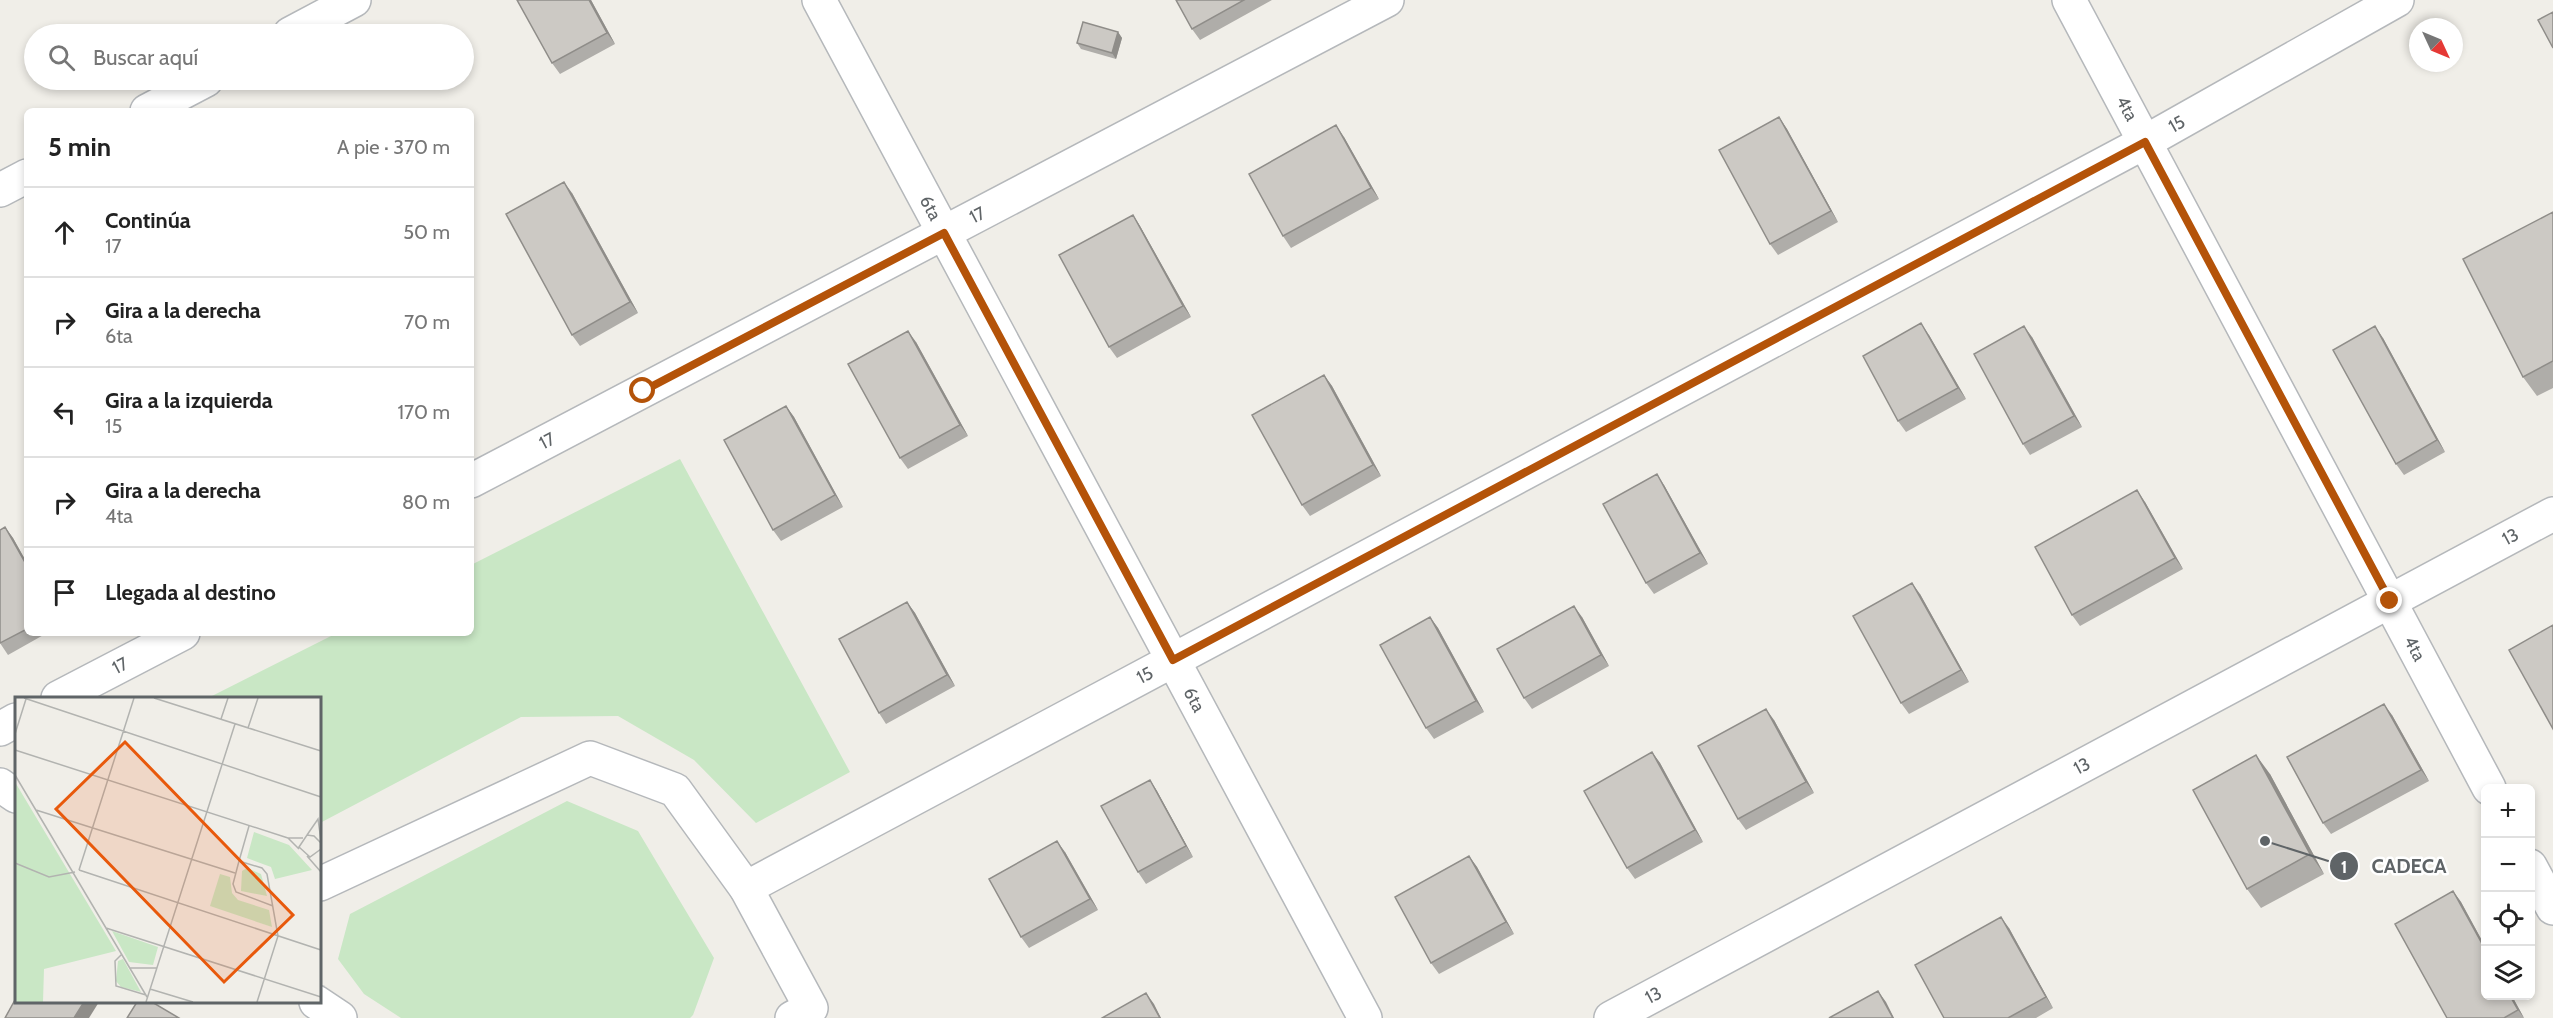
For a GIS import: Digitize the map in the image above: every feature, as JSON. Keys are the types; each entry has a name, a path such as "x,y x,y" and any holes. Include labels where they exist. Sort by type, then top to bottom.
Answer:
{"street":[{"path":"309,24 354,0"},
{"name":"6ta","path":"819,0 1365,1018"},
{"name":"17","path":"474,480 1387,0"},
{"name":"4ta","path":"2069,0 2486,784"},
{"name":"15","path":"746,888 2145,142 2397,0"},
{"path":"153,108 187,90"},
{"path":"0,190 24,178"},
{"name":"13","path":"1611,1018 2553,514"},
{"name":"17","path":"62,697 177,636"},
{"path":"0,729 15,721"},
{"path":"321,884 590,758 675,790 746,888 807,1015"},
{"path":"0,785 15,795"},
{"path":"2535,875 2553,908"},
{"path":"318,1003 340,1018"}],"green space":[{"path":"680,459 850,772 756,823 694,760 618,716 521,717 321,822 321,697 210,697 331,636 474,636 474,563"},
{"path":"567,801 638,831 714,958 690,1018 401,1018 364,994 338,959 350,914"}],"building":[{"path":"517,0 589,0 607,33 552,63"},
{"path":"1176,0 1244,0 1192,29"},
{"path":"2553,12 2553,48 2538,20"},
{"path":"1083,22 1118,32 1112,53 1077,43"},
{"path":"1779,117 1831,211 1770,244 1719,150"},
{"path":"1336,125 1371,188 1283,236 1249,174"},
{"path":"564,182 630,302 572,335 506,214"},
{"path":"2553,212 2553,361 2523,377 2463,259"},
{"path":"1133,215 1183,306 1109,347 1059,255"},
{"path":"1921,323 1958,388 1898,421 1863,356"},
{"path":"2024,326 2074,416 2023,444 1974,354"},
{"path":"2375,326 2437,440 2396,464 2333,350"},
{"path":"908,331 960,425 900,458 848,364"},
{"path":"1324,375 1373,465 1302,505 1252,415"},
{"path":"786,406 835,495 773,530 724,440"},
{"path":"1657,474 1700,553 1646,583 1603,504"},
{"path":"2137,490 2175,558 2072,615 2035,547"},
{"path":"5,527 24,561 24,631 0,643 0,530"},
{"path":"1912,583 1961,670 1901,703 1853,616"},
{"path":"907,602 947,675 879,713 839,639"},
{"path":"1574,606 1601,655 1524,698 1497,649"},
{"path":"1430,617 1476,701 1426,728 1380,645"},
{"path":"2553,625 2553,729 2509,650"},
{"path":"2384,704 2421,770 2323,823 2287,757"},
{"path":"1766,709 1806,782 1738,819 1698,746"},
{"path":"1652,752 1695,830 1627,868 1584,791"},
{"path":"2256,755 2310,854 2247,889 2193,790"},
{"path":"1150,780 1186,846 1138,872 1101,806"},
{"path":"1057,841 1090,899 1021,937 989,879"},
{"path":"1469,856 1506,922 1431,963 1395,897"},
{"path":"2453,891 2481,942 2481,1000 2512,1000 2518,1010 2504,1018 2447,1018 2395,924"},
{"path":"2001,917 2046,997 2008,1018 1944,1018 1915,965"},
{"path":"1878,991 1893,1018 1829,1018"},
{"path":"1146,993 1160,1018 1102,1018"},
{"path":"15,1000 15,1003 83,1003 74,1018 5,1018"},
{"path":"136,1003 154,1003 179,1018 127,1018"}],"place":[{"name":"CADECA","path":"2265,841"}],"route":[{"path":"643,391 944,233 1173,660 2145,142 2390,601"}]}
